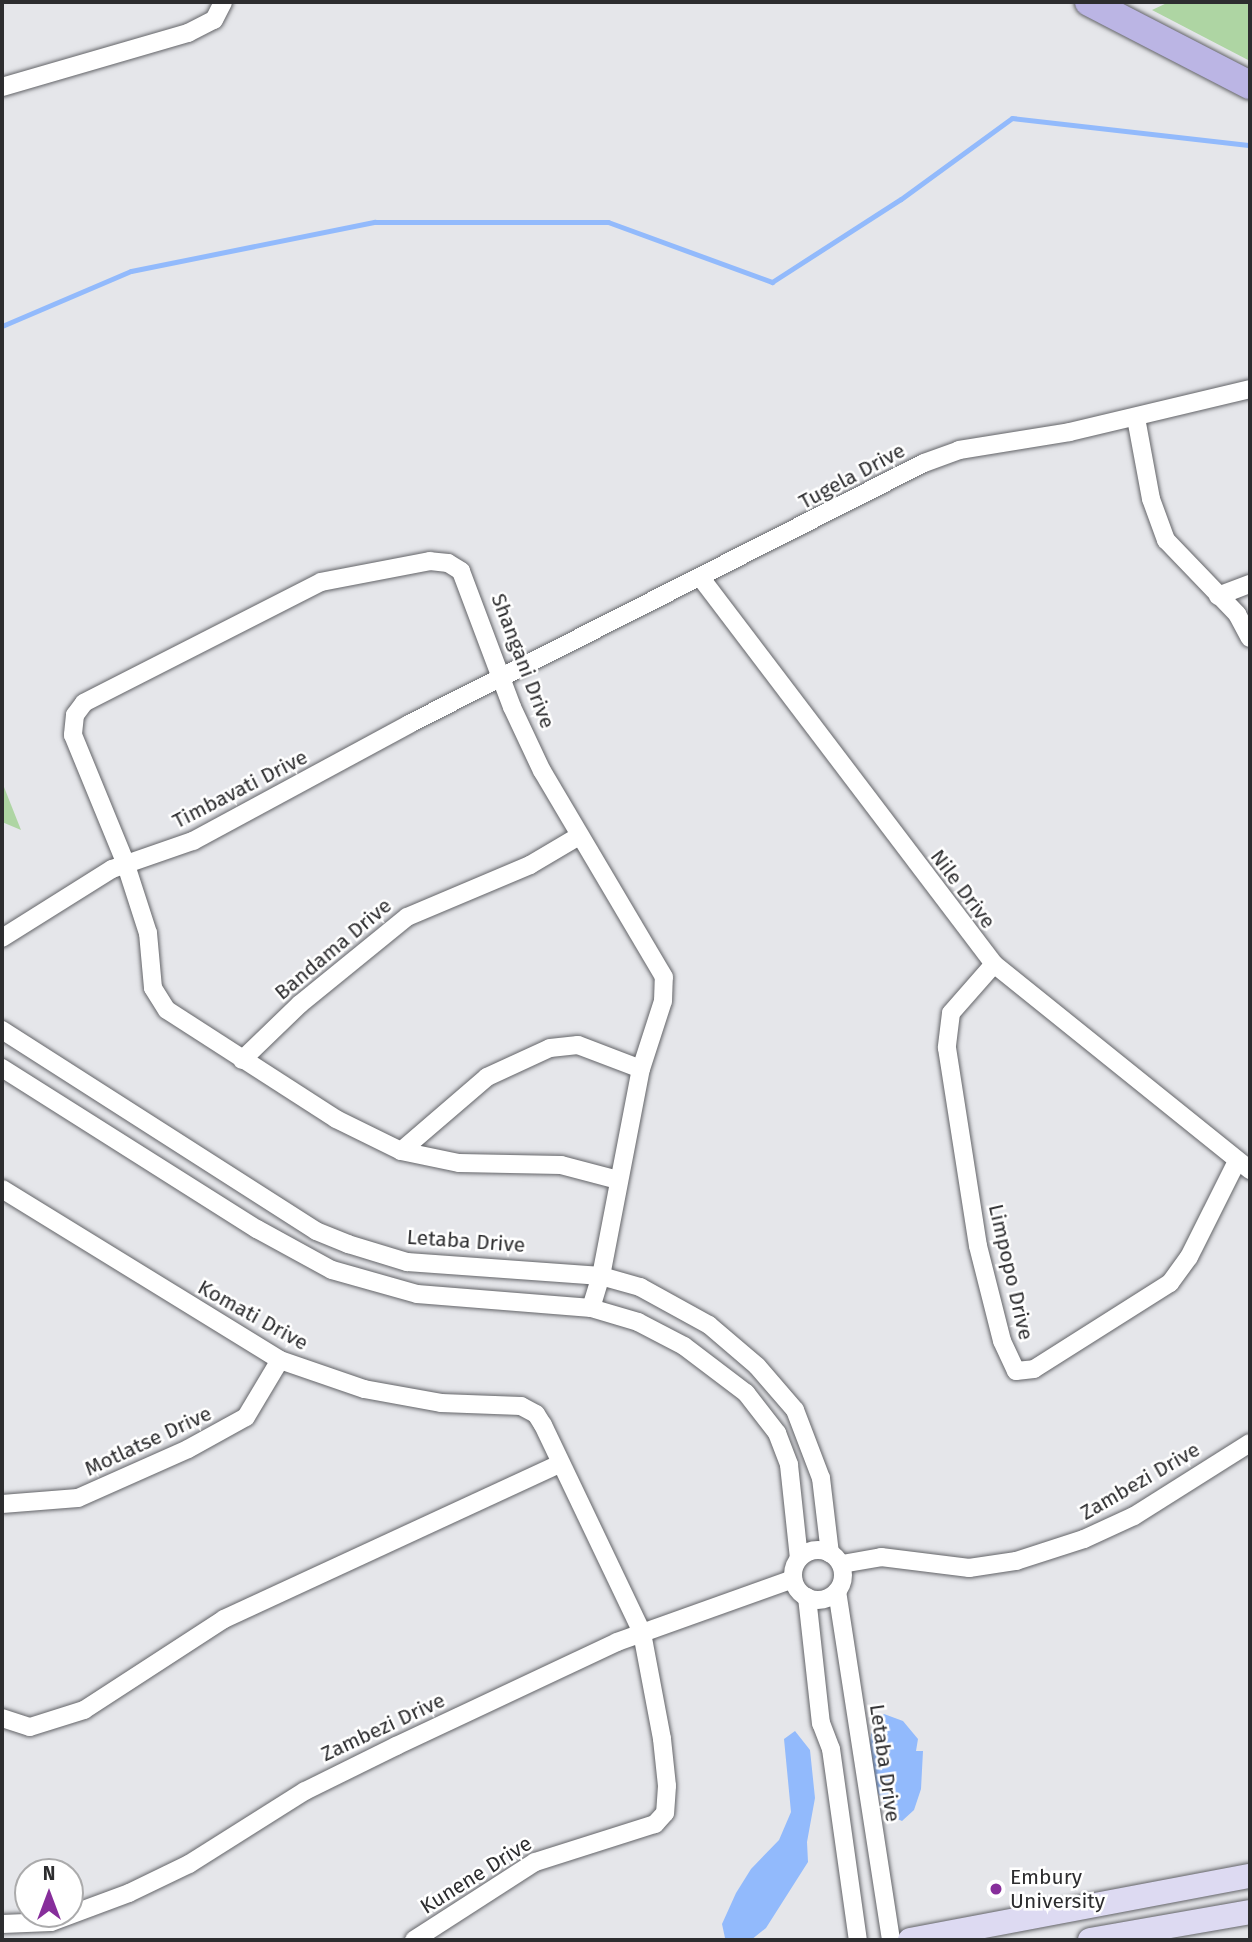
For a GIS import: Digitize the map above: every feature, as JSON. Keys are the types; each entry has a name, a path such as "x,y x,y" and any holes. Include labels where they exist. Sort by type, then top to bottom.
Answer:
{"main road":[{"path":"1089,2 1250,85"},
{"path":"911,1940 1250,1876"},
{"path":"1090,1940 1250,1912"}],"street":[{"path":"2,87 188,33 214,20 223,2"},
{"name":"Tugela Drive","path":"500,678 948,453 1136,418 1250,389"},
{"path":"1136,418 1151,499 1166,540 1237,614 1250,638"},
{"name":"Shangani Drive","path":"125,862 74,735 78,709 102,692 299,591 416,562 441,561 455,566 474,598 500,678 542,771 637,935 662,967 663,1001 641,1069 601,1276 591,1308"},
{"name":"Nile Drive","path":"701,578 993,964 1244,1166"},
{"path":"1218,596 1250,584"},
{"name":"Timbavati Drive","path":"2,938 125,862 193,841 500,678"},
{"name":"Bandama Drive","path":"242,1060 300,1004 407,917 530,864 579,836"},
{"path":"125,862 148,933 157,998 175,1016 242,1060 336,1119 401,1151 459,1163 561,1165 618,1180"},
{"name":"Limpopo Drive","path":"993,964 951,1013 947,1048 978,1246 1002,1341 1016,1371 1034,1369 1170,1283 1244,1166"},
{"name":"Letaba Drive","path":"2,1030 316,1231 407,1262 601,1276 640,1287 709,1325 757,1366 795,1410 821,1478 836,1559"},
{"path":"401,1151 487,1077 550,1048 578,1045 641,1069"},
{"path":"2,1068 257,1229 332,1270 416,1294 591,1308 638,1322 684,1346 746,1393 767,1416 789,1465 799,1558 793,1579 807,1597 821,1723 835,1773 858,1940"},
{"name":"Komati Drive","path":"2,1189 280,1360 364,1389 441,1403 521,1406 536,1414 642,1633"},
{"name":"Motlatse Drive","path":"2,1504 78,1498 188,1449 246,1417 280,1360"},
{"name":"Zambezi Drive","path":"836,1559 881,1557 969,1569 1016,1562 1123,1521 1250,1443"},
{"path":"2,1718 30,1727 84,1710 224,1619 559,1464"},
{"path":"799,1558 818,1549 836,1559 842,1583 837,1591 823,1599 807,1597"},
{"name":"Zambezi Drive","path":"2,1924 51,1922 129,1893 189,1864 328,1778 642,1633 793,1579"},
{"name":"Letaba Drive","path":"837,1591 862,1770 891,1940"},
{"name":"Kunene Drive","path":"414,1940 543,1858 661,1819 667,1786 642,1633"},
{"path":"812,1649 845,1645"},
{"path":"835,1773 862,1770"}],"green space":[{"path":"1169,2 1250,2 1250,61 1152,10"},
{"path":"2,782 21,830 2,822"}],"water":[{"path":"884,1714 903,1721 918,1739 916,1751 923,1751 921,1789 914,1810 902,1821 893,1817 878,1793 868,1750 874,1721"},
{"path":"795,1731 810,1750 815,1798 807,1842 808,1862 766,1928 751,1940 725,1938 722,1924 736,1893 751,1869 779,1840 791,1812 784,1739"}],"waterway":[{"path":"2,326 131,271 375,222 608,222 772,282 901,199 1012,118 1250,145"}],"place":[{"name":"Embury University","path":"996,1889"}]}
